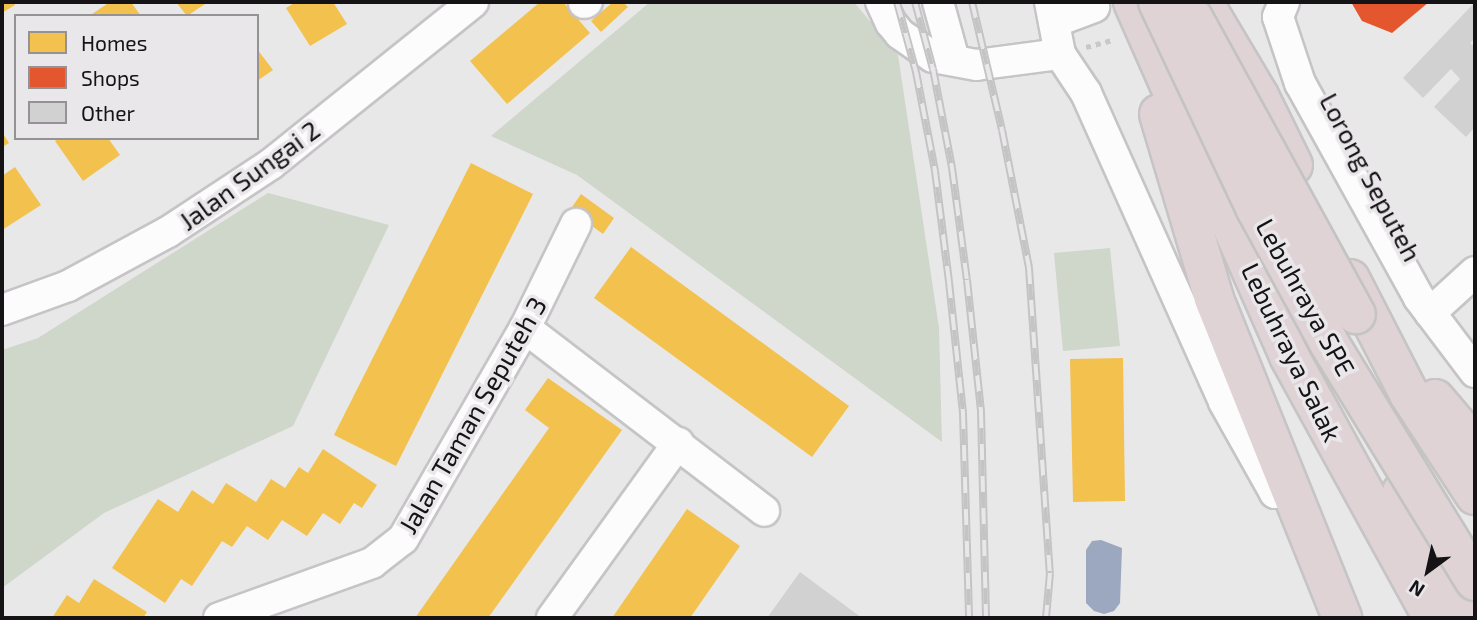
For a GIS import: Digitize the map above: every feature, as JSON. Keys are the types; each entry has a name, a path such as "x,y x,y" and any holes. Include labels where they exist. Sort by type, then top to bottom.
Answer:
{"highway":[{"name":"Lebuhraya Salak","path":"1133,2 1289,356 1433,618"},
{"name":"Lebuhraya SPE","path":"1158,2 1256,209 1322,330 1475,581"},
{"name":"Lebuhraya SPE","path":"1187,2 1202,38 1356,313 1475,497"},
{"path":"1202,2 1259,96 1409,394 1475,497"},
{"path":"1202,2 1296,259 1372,433 1468,618"},
{"path":"1232,2 1241,22 1259,96"},
{"path":"1109,5 1214,299 1290,482 1342,618"},
{"path":"1369,319 1464,433 1475,441"}],"street":[{"name":"Jalan Sungai 2","path":"2,310 68,286 168,232 271,164 473,2"},
{"path":"881,2 891,23 900,34 933,57 976,65 1060,54"},
{"path":"938,2 954,60"},
{"name":"Lorong Seputeh","path":"1284,2 1316,75 1435,310 1475,342"},
{"path":"1109,5 1052,12 1060,54 1086,93 1224,402 1275,493 1290,482"},
{"name":"Jalan Taman Seputeh 3","path":"219,618 372,563 403,539 524,328 576,225"},
{"path":"1475,272 1435,310 1475,372"},
{"path":"524,328 764,511"},
{"path":"552,618 678,443"}],"shaded area":[{"path":"650,2 854,2 898,55 939,328 942,442 577,175 491,136"},
{"path":"268,193 389,225 293,426 104,513 2,588 2,350 38,338"},
{"path":"1110,248 1120,346 1063,351 1054,253"}],"water":[{"path":"1101,540 1122,548 1120,603 1114,611 1104,614 1094,611 1086,603 1086,550 1092,541"}],"building: Homes":[{"path":"2,2 13,2 15,5 2,13"},
{"path":"110,2 131,2 140,14 92,14"},
{"path":"176,2 208,2 190,14 185,14"},
{"path":"296,2 333,2 347,24 310,46 286,8"},
{"path":"540,2 563,2 590,33 507,104 470,61"},
{"path":"613,2 623,2 628,7 601,32 591,21"},
{"path":"259,52 273,70 259,80"},
{"path":"2,132 9,143 2,147"},
{"path":"109,140 120,155 83,181 55,141"},
{"path":"471,163 533,194 396,466 334,435"},
{"path":"15,167 41,205 2,230 2,176"},
{"path":"581,194 614,218 603,234 570,210"},
{"path":"631,247 849,406 812,457 594,298"},
{"path":"1123,358 1125,501 1073,502 1070,359"},
{"path":"548,378 622,430 488,618 415,618 549,428 525,410"},
{"path":"323,449 377,485 362,508 354,503 340,524 323,513 307,536 282,520 268,540 247,526 232,547 222,541 192,586 181,579 165,603 112,568 158,499 178,512 192,490 213,504 226,483 256,502 271,479 285,488 299,467 308,473"},
{"path":"687,509 740,546 690,618 612,618"},
{"path":"94,579 147,612 143,618 52,618 67,595 79,603"}],"building: Shops":[{"path":"1351,2 1429,2 1392,33 1362,21"}],"building: Other":[{"path":"1475,2 1475,38 1470,43 1475,47 1475,127 1466,137 1434,107 1460,79 1451,69 1423,98 1403,78"},
{"path":"800,572 862,618 767,618"}],"railway":[{"path":"897,2 916,72 935,171 949,282 963,413 969,618"},
{"path":"915,2 933,69 952,168 967,280 981,412 986,618"},
{"path":"972,2 1002,130 1029,268 1050,573 1046,618"}]}
